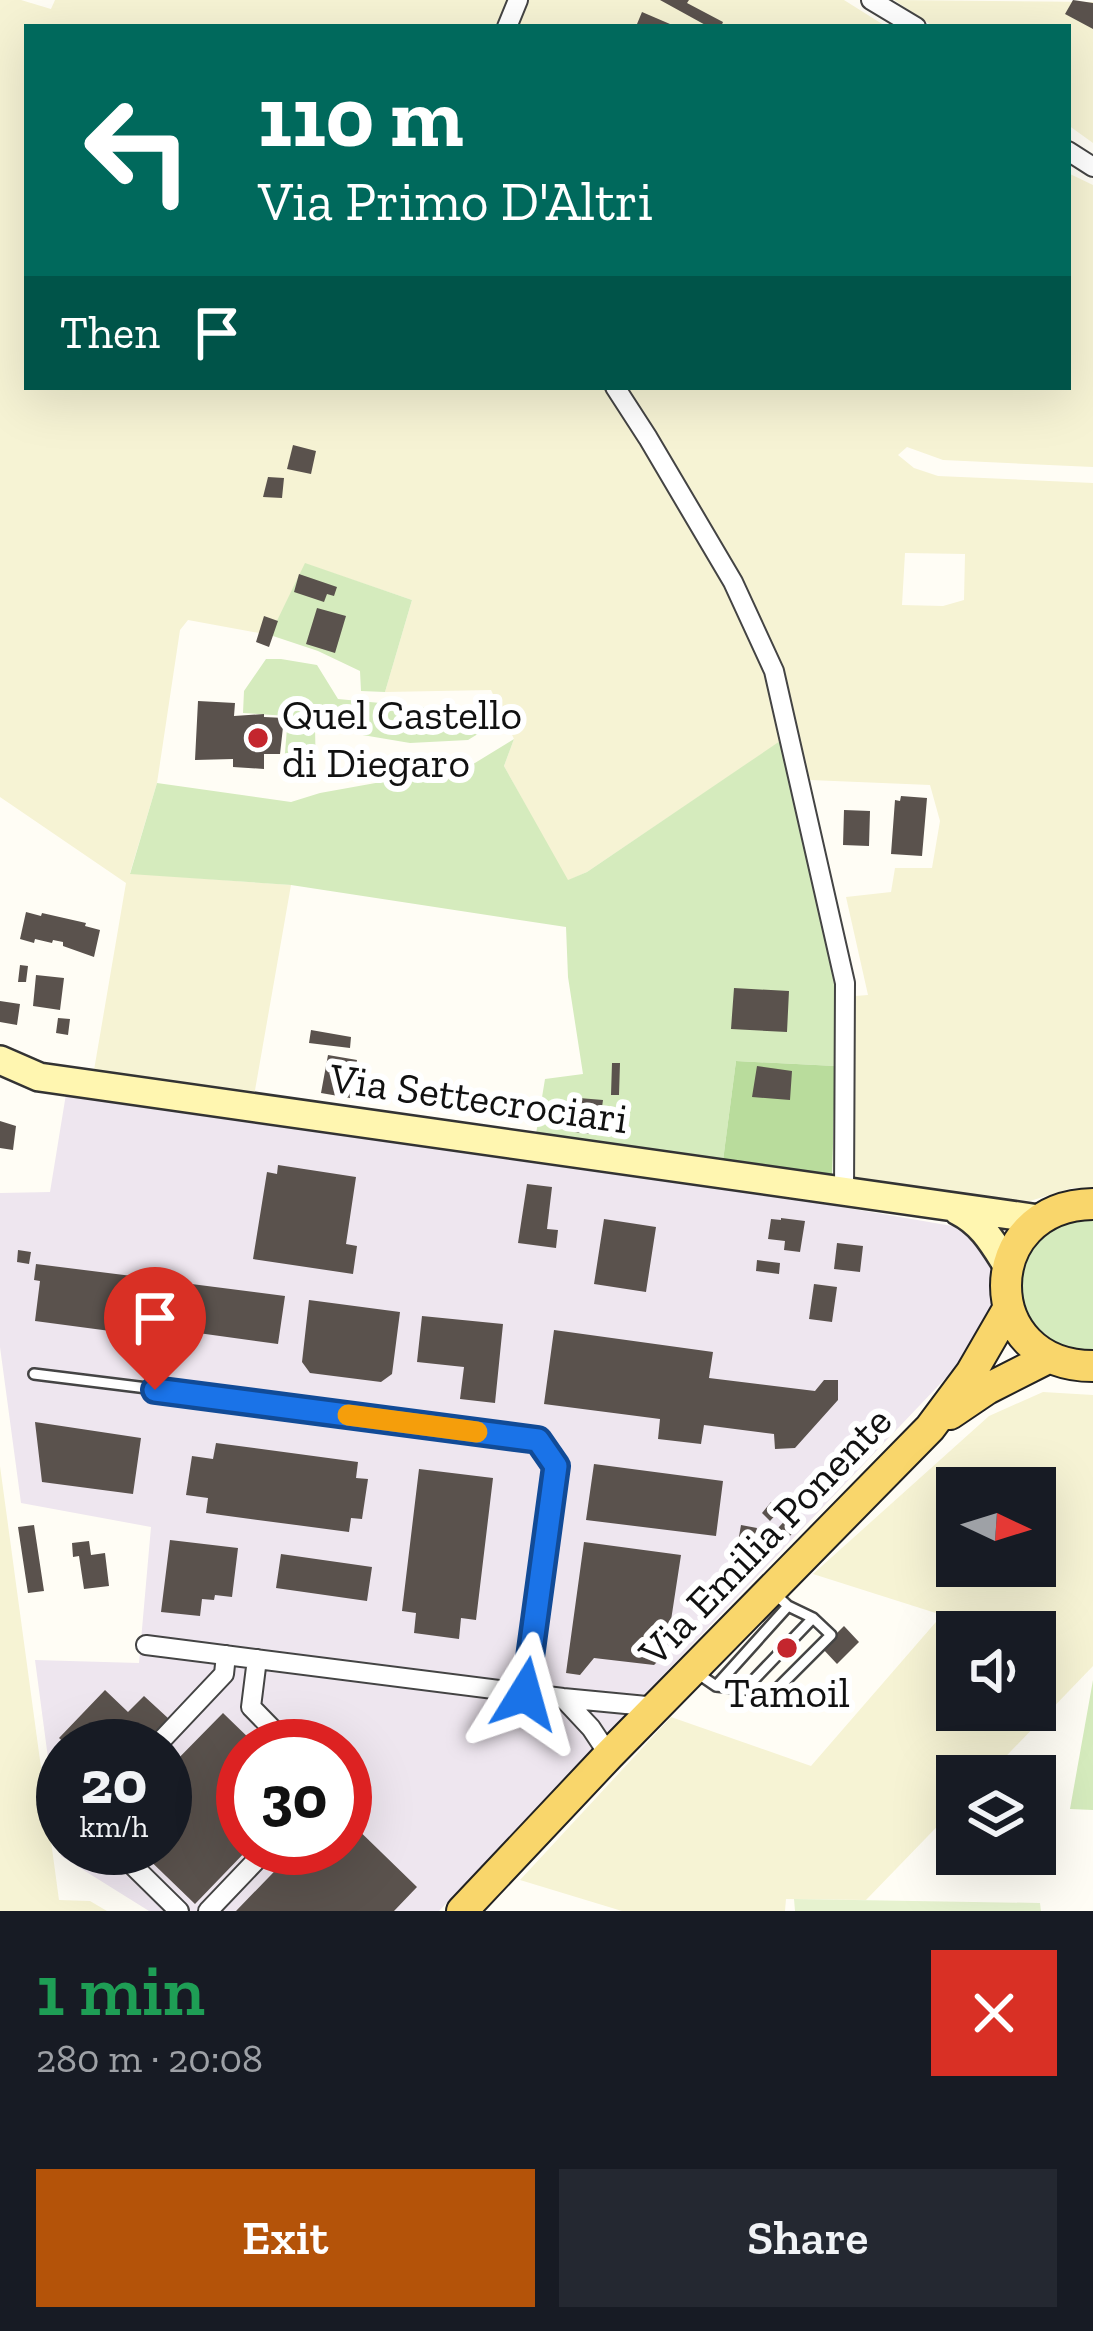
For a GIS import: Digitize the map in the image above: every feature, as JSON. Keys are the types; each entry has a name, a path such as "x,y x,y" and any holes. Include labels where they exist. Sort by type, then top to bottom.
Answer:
{"main road":[{"name":"Via Settecrociari","path":"0,1060 39,1077 1039,1219"},
{"path":"1093,1204 1056,1209 1039,1219 1019,1239 1007,1264 1005,1287 1008,1310 1031,1345 1048,1358 1093,1366"},
{"path":"949,1207 985,1230 1007,1264"},
{"name":"Via Emilia Ponente","path":"462,1911 657,1707 705,1678 779,1598 930,1428 971,1373 1008,1310"},
{"name":"Via Emilia Ponente","path":"930,1428 987,1389 1048,1358"}],"street":[{"path":"871,0 911,24"},
{"path":"617,390 733,582 774,671 845,983 844,1193"},
{"path":"155,1390 538,1440 556,1466 525,1694"},
{"path":"146,1645 657,1707"},
{"path":"182,1719 224,1674 226,1655"},
{"path":"257,1659 251,1707 263,1719"},
{"path":"563,1698 591,1728 620,1745"},
{"path":"602,1702 620,1745"},
{"path":"591,1728 620,1745"},
{"path":"142,1875 179,1911"},
{"path":"208,1911 242,1875"}],"lane":[{"path":"34,1374 155,1390"},
{"path":"705,1678 774,1692 831,1635 814,1618 779,1598"},
{"path":"745,1689 814,1618"}],"shaded area":[{"path":"0,0 21,0 51,9 55,0 514,0 505,24 24,24 24,390 1071,390 1071,174 1093,185 1093,467 943,460 907,447 898,455 914,468 938,476 1093,483 1093,1188 1072,1188 1030,1201 850,1186 855,996 868,995 846,897 891,892 895,868 932,868 940,821 930,785 810,780 796,731 567,881 504,766 514,739 491,690 385,692 412,600 306,564 270,635 188,620 180,630 157,783 130,873 291,885 254,1096 93,1076 126,883 0,797","holes":["905,553 965,554 964,600 943,606 902,605"]},
{"path":"529,0 844,0 882,24 519,24"},
{"path":"894,0 1093,2 1093,143 1071,127 1071,24 930,24"},
{"path":"66,1094 766,1194 964,1228 989,1252 995,1276 978,1344 439,1911 149,1911 91,1875 192,1875 192,1719 43,1719 35,1660 139,1663 151,1527 21,1503 0,1347 0,1193 50,1192"},
{"path":"1043,1392 1093,1395 1093,1666 1056,1704 1056,1611 936,1613 813,1574 989,1416"},
{"path":"0,1466 36,1731 36,1875 56,1875 59,1900 90,1901 107,1911 0,1911"},
{"path":"936,1622 936,1731 1030,1731 1007,1755 936,1755 936,1828 866,1900 786,1899 785,1911 622,1911 520,1880 671,1717 811,1766"}],"green space":[{"path":"305,563 412,600 385,692 361,691 360,671 270,635"},
{"path":"266,659 317,665 338,699 444,709 497,704 504,718 468,740 410,743 315,727 316,775 283,777 288,716 243,713 244,691"},
{"path":"786,737 837,999 835,1066 736,1061 722,1168 535,1140 545,1079 583,1074 568,977 566,927 291,885 130,874 157,783 291,802 470,766 514,739 504,766 568,880 587,872"},
{"path":"736,1061 835,1066 832,1182 722,1168"},
{"path":"1093,1216 1093,1354 1052,1346 1022,1312 1019,1266 1046,1228"},
{"path":"1093,1680 1093,1810 1070,1809"},
{"path":"794,1899 1040,1903 1041,1911 795,1911"}],"building":[{"path":"660,0 689,0 687,3 723,22 704,24"},
{"path":"1073,0 1093,3 1093,29 1065,14"},
{"path":"642,12 670,24 637,24"},
{"path":"293,445 316,451 311,474 287,469"},
{"path":"268,477 284,478 282,498 263,497"},
{"path":"299,574 337,587 334,596 327,594 324,602 294,592"},
{"path":"317,608 346,616 335,653 306,644"},
{"path":"264,616 278,621 269,647 256,642"},
{"path":"198,701 235,703 234,716 284,718 280,754 264,754 264,769 233,767 233,759 195,760"},
{"path":"901,796 927,798 922,856 891,854 895,800 900,801"},
{"path":"844,810 870,811 869,846 843,845"},
{"path":"26,912 100,930 94,957 63,946 63,942 20,939"},
{"path":"20,965 28,966 26,982 18,982"},
{"path":"36,975 64,978 60,1010 33,1006"},
{"path":"734,988 789,991 787,1032 731,1029"},
{"path":"0,1001 20,1004 17,1025 0,1022"},
{"path":"58,1018 70,1019 68,1035 56,1033"},
{"path":"311,1030 351,1037 350,1048 309,1043"},
{"path":"328,1055 357,1060 350,1098 321,1093"},
{"path":"612,1063 620,1063 619,1095 611,1095"},
{"path":"757,1066 792,1071 790,1100 752,1097"},
{"path":"579,1098 603,1100 601,1114 594,1113 593,1134 574,1132"},
{"path":"0,1121 16,1126 13,1150 0,1148"},
{"path":"278,1165 356,1177 346,1244 357,1246 353,1274 253,1259 267,1172 277,1174"},
{"path":"527,1184 552,1187 547,1229 558,1230 556,1248 518,1243"},
{"path":"604,1219 656,1227 646,1292 594,1284"},
{"path":"771,1219 805,1221 800,1252 784,1250 785,1241 768,1239"},
{"path":"837,1243 863,1246 860,1272 834,1269"},
{"path":"18,1250 31,1252 29,1264 17,1262"},
{"path":"757,1260 780,1263 779,1274 756,1271"},
{"path":"36,1264 156,1279 148,1336 35,1321 40,1281 34,1280"},
{"path":"168,1281 285,1296 278,1344 162,1328"},
{"path":"814,1284 837,1287 832,1322 809,1319"},
{"path":"309,1300 400,1312 392,1374 381,1382 310,1373 302,1362"},
{"path":"422,1316 503,1324 495,1403 460,1399 464,1367 417,1362"},
{"path":"554,1330 713,1352 709,1378 815,1391 824,1380 838,1380 838,1400 795,1448 775,1449 774,1434 704,1425 701,1444 658,1439 660,1419 544,1404"},
{"path":"35,1422 141,1438 133,1494 42,1482"},
{"path":"216,1443 358,1462 356,1478 368,1479 362,1519 351,1518 349,1532 206,1513 208,1498 186,1495 192,1456 213,1459"},
{"path":"594,1464 723,1481 716,1536 586,1520"},
{"path":"419,1469 493,1478 476,1620 461,1618 459,1639 414,1633 416,1613 402,1611"},
{"path":"771,1502 780,1510 770,1521 762,1513"},
{"path":"794,1511 804,1520 789,1537 778,1528"},
{"path":"34,1525 44,1591 28,1593 18,1527"},
{"path":"741,1525 757,1528 755,1537 762,1533 782,1544 770,1557 757,1550 752,1559 746,1559 748,1549 737,1548"},
{"path":"170,1540 238,1548 232,1597 202,1599 200,1616 161,1612"},
{"path":"89,1541 91,1555 105,1553 109,1586 84,1589 72,1543"},
{"path":"584,1542 681,1555 666,1653 654,1665 594,1658 580,1675 566,1673"},
{"path":"281,1554 372,1567 367,1601 276,1588"},
{"path":"844,1626 859,1642 837,1664 822,1648"},
{"path":"105,1690 128,1712 144,1696 169,1719 77,1719"},
{"path":"216,1720 216,1875 223,1875 195,1904 165,1875 192,1875 192,1745"},
{"path":"372,1843 417,1887 394,1911 236,1911 271,1875 372,1875"}],"slow traffic":[{"path":"348,1415 477,1432"}],"place":[{"name":"Quel Castello di Diegaro","path":"258,738"},
{"name":"Tamoil","path":"787,1648"}],"route":[{"path":"155,1390 538,1440 556,1466 525,1694"}]}
